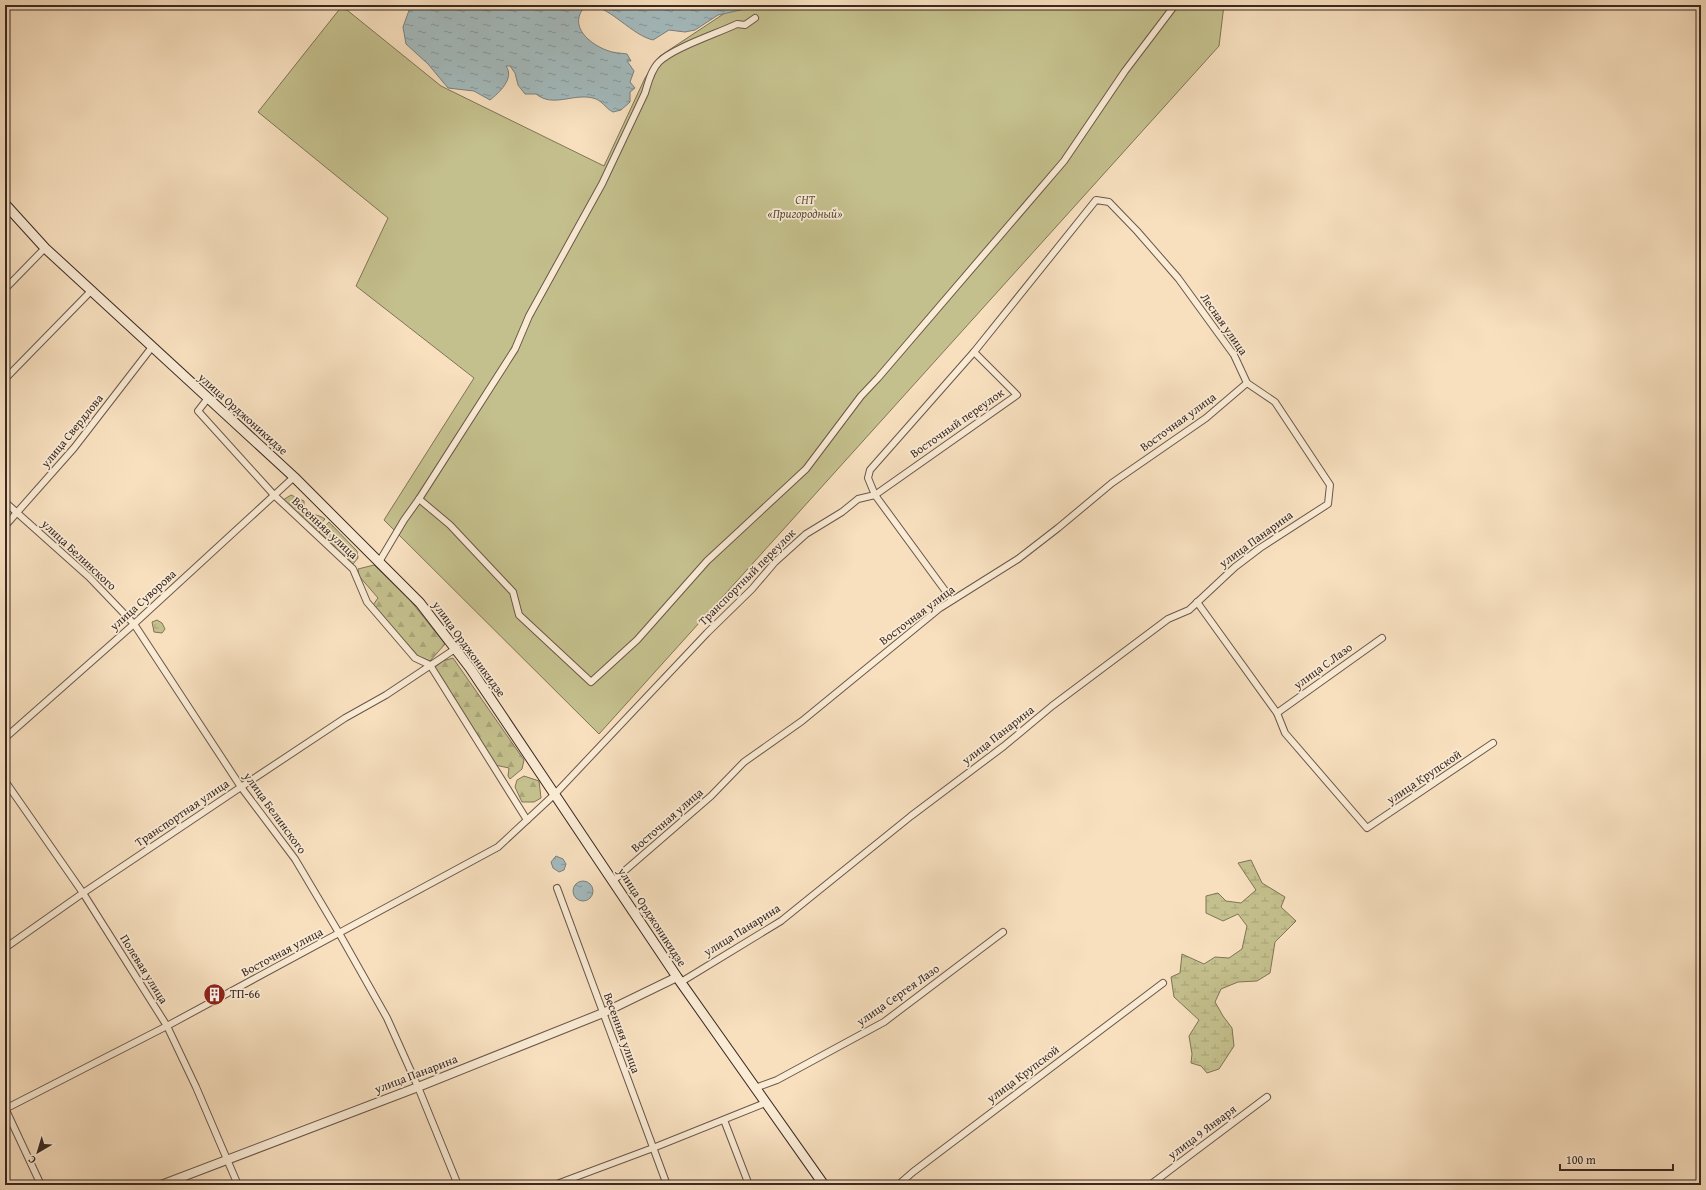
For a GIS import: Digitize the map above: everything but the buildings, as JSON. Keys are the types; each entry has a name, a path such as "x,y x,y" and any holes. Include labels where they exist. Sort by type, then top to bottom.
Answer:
{"main road":[{"name":"улица Орджоникидзе","path":"5,204 45,248 294,477 420,603 470,668 614,880 679,979 824,1185"}],"street":[{"path":"420,499 450,525 513,592 519,615 591,682 637,640 707,561 806,469 861,396 1064,161 1125,71 1175,5"},
{"path":"379,562 404,520 420,499 515,349 529,316 602,184 645,93 648,80 658,63 674,52 737,24 746,25 755,18"},
{"name":"Лесная улица","path":"974,352 1096,200 1109,202 1137,231 1178,278 1234,355 1247,383"},
{"path":"5,289 45,248"},
{"path":"5,379 91,291"},
{"name":"улица Свердлова","path":"5,526 74,448 152,347"},
{"path":"952,600 875,495 868,478 870,470 974,352"},
{"name":"Восточный переулок","path":"875,495 1017,395 974,352"},
{"name":"улица Панарина","path":"161,1185 603,1013 679,979 781,921 911,816 1004,746 1052,706 1168,619 1189,610 1235,567 1260,548 1328,504 1330,485 1280,408 1275,402 1247,383"},
{"name":"Восточная улица","path":"614,880 711,796 744,762 802,721 952,600 1018,559 1112,483 1206,418 1247,383"},
{"name":"Весенняя улица","path":"208,398 198,411 274,495 353,569 367,602 415,658 430,666 527,820"},
{"name":"улица Суворова","path":"5,738 134,624 294,477"},
{"name":"Транспортный переулок","path":"555,794 707,633 752,590 781,558 806,534 842,512 858,499 875,495"},
{"name":"улица Белинского","path":"5,502 89,577 134,624 241,787 295,859 387,1018 418,1086 458,1185"},
{"path":"1197,602 1277,713"},
{"name":"улица С.Лазо","path":"1277,713 1382,638"},
{"name":"Транспортная улица","path":"5,948 83,893 241,787 345,718 386,695 455,649"},
{"name":"улица Крупской","path":"1277,713 1285,733 1367,828 1493,743"},
{"name":"Полевая улица","path":"5,781 83,893 167,1026 238,1185"},
{"name":"Восточная улица","path":"5,1109 167,1026 498,847 555,794"},
{"name":"Весенняя улица","path":"557,888 667,1185"},
{"name":"улица Сергея Лазо","path":"755,1088 784,1076 884,1022 1003,932"},
{"name":"улица Крупской","path":"898,1185 913,1172 1163,983"},
{"name":"улица 9 Января","path":"1150,1185 1267,1097"},
{"path":"558,1184 765,1103"},
{"path":"5,1109 41,1185"},
{"path":"724,1120 749,1185"}],"green space":[{"name":"СНТ «Пригородный»","path":"737,5 1224,5 1219,46 599,734 384,520 474,378 356,286 388,218 258,112 342,6 441,86 604,166 645,78 660,56"},
{"path":"291,495 304,501 304,510 325,519 315,530 283,500"},
{"path":"329,522 357,551 358,558 353,564 319,532"},
{"path":"374,565 410,600 445,644 430,661 418,656 373,605 378,598 359,576 358,569"},
{"path":"157,620 162,623 165,629 162,633 154,632 152,622"},
{"path":"453,658 524,760 522,769 510,779 508,776 509,768 495,765 434,668 443,661"},
{"path":"524,776 539,781 541,798 534,802 522,802 515,787 517,780"},
{"path":"1251,860 1262,883 1285,897 1281,907 1296,921 1275,942 1270,973 1257,981 1238,982 1221,989 1215,1002 1232,1028 1234,1046 1219,1069 1207,1073 1201,1066 1191,1063 1192,1054 1189,1036 1199,1020 1174,997 1171,977 1180,973 1182,954 1204,964 1215,957 1229,958 1242,949 1247,926 1238,914 1223,921 1206,913 1206,896 1218,893 1226,901 1241,903 1256,890 1238,863"}],"water":[{"path":"411,5 747,5 745,9 718,15 695,30 685,32 669,30 653,40 637,33 607,11 592,6 584,8 580,14 579,20 579,26 582,32 595,45 606,50 627,54 631,61 627,61 634,71 630,82 635,88 630,92 630,102 621,110 613,112 599,100 593,98 578,97 549,100 536,94 525,94 518,85 515,73 510,66 506,66 509,75 505,85 490,100 474,91 448,88 428,64 406,44 403,27"},
{"path":"556,856 563,859 566,864 564,870 559,872 553,868 551,862"},
{"path":"583,881 590,884 593,891 590,898 583,901 576,898 573,891 576,884"}],"place":[{"name":"ТП-66","path":"214,994"}]}
